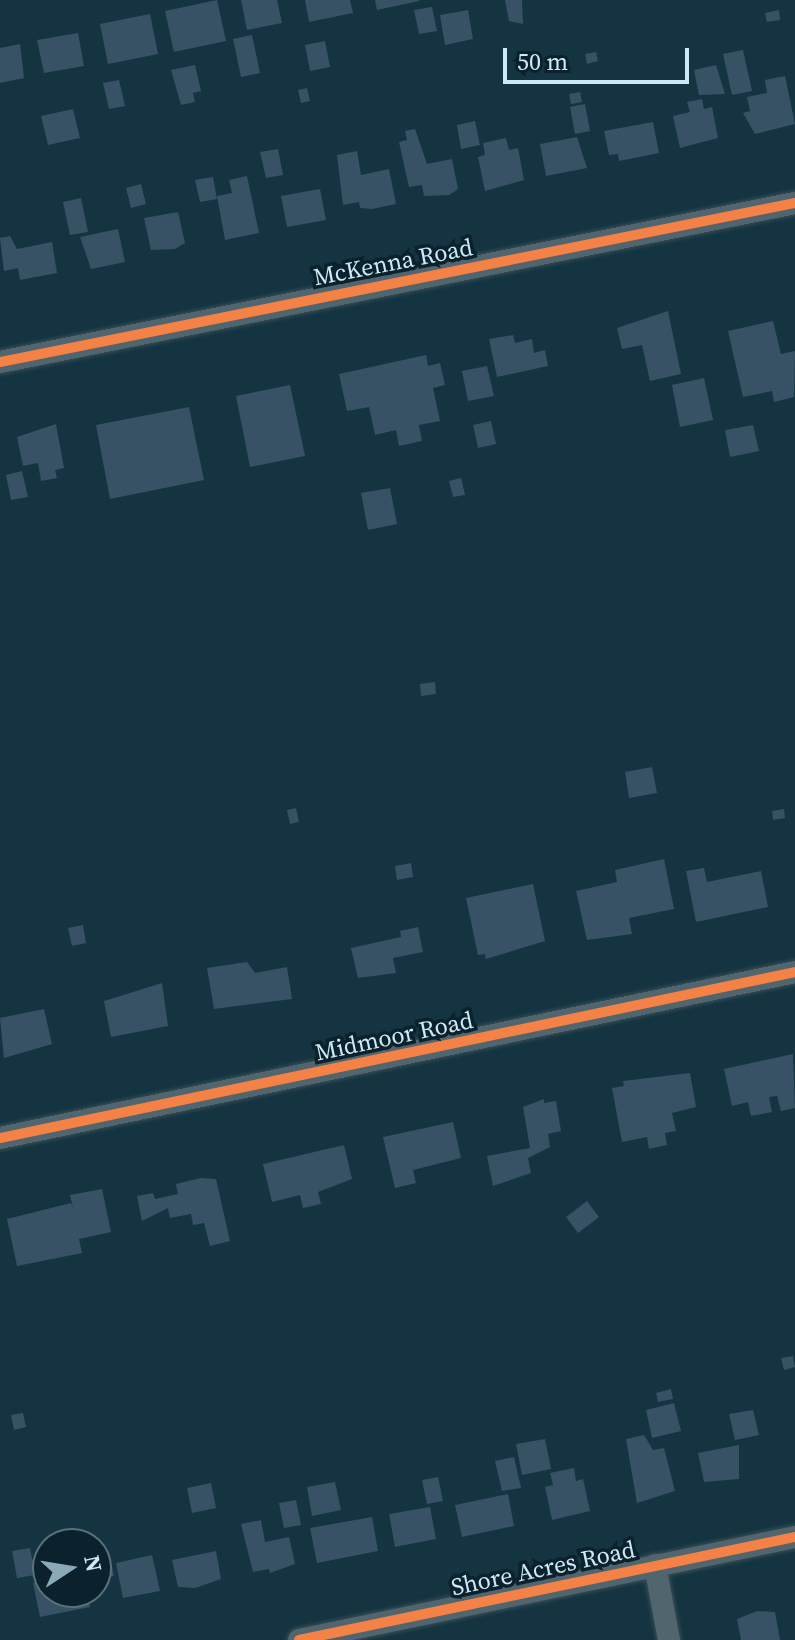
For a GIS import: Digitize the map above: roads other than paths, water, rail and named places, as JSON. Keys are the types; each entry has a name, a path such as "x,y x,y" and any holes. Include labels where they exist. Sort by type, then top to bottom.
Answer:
{"street":[{"name":"McKenna Road","path":"0,362 795,203"},
{"name":"Midmoor Road","path":"0,1138 795,972"},
{"name":"Shore Acres Road","path":"299,1640 795,1537"},
{"path":"655,1565 669,1640"}]}
